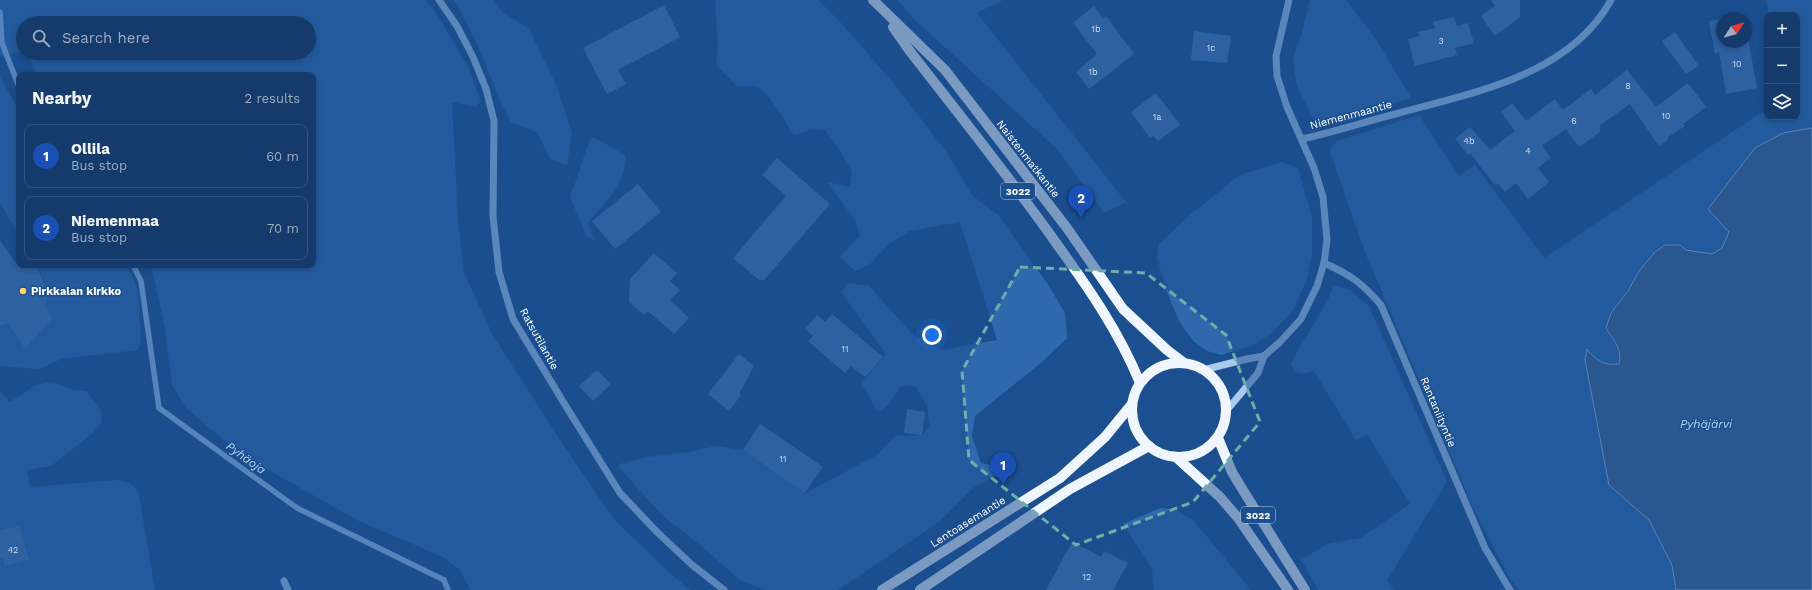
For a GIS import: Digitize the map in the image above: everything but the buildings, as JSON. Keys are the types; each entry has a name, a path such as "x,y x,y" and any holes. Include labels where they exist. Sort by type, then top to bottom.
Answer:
{"main road":[{"name":"Naistenmatkantie","path":"873,0 909,50 1035,213 1090,290 1123,344 1140,383"},
{"name":"Naistenmatkantie","path":"880,9 945,70 1067,228 1123,309 1167,350 1184,363"},
{"name":"3022","path":"1175,363 1184,363 1203,370 1220,386 1227,410 1225,423 1218,438 1207,449 1200,453 1177,458 1162,455 1143,441 1135,428 1132,417 1132,404 1136,390 1140,383 1151,372 1158,368 1175,363"},
{"name":"Lentoasemantie","path":"882,590 1060,478 1100,442 1132,404"},
{"name":"3022","path":"1218,438 1232,472 1241,488 1305,590"},
{"path":"920,590 1070,489 1149,446"},
{"name":"3022","path":"1177,458 1220,497 1238,518 1288,590"}],"street":[{"name":"Ratsutilantie","path":"439,0 458,26 473,57 486,89 494,121 493,216 499,272 513,319 566,408 620,493 680,553 724,590"},
{"path":"1290,0 1276,56 1277,76 1287,107 1302,139"},
{"name":"Niemenmaantie","path":"1227,410 1258,372 1264,356 1280,342 1301,319 1317,286 1324,263 1327,240 1323,197 1314,168 1302,139 1480,91 1536,69 1559,56 1574,44 1604,12 1611,0"},
{"name":"Rantaniityntie","path":"1324,263 1358,280 1381,306 1485,548 1510,590"},
{"path":"1203,370 1264,356"},
{"path":"284,580 288,590"}],"highlighted area":[{"path":"1020,267 1146,273 1226,335 1260,422 1193,502 1076,545 969,460 962,371"}],"shaded area":[{"path":"0,0 425,0 434,10 469,68 481,102 475,107 452,102 458,220 464,272 492,334 564,446 612,517 665,569 690,590 471,590 459,569 443,557 359,521 242,455 186,408 172,385 165,328 152,268 316,268 316,72 36,72 30,60 316,60 316,16 16,16 16,52 0,57"},
{"path":"453,0 494,0 501,11 529,29 557,87 572,133 567,165 550,159 537,132 511,122 470,29"},
{"path":"715,0 818,0 843,25 895,85 947,153 973,196 998,215 1047,283 1065,313 1067,338 1042,362 975,416 972,436 981,463 996,466 1012,463 1006,469 973,488 939,522 838,590 765,590 740,580 705,549 662,515 618,466 623,463 647,457 689,452 716,446 743,450 806,493 877,455 896,435 922,435 930,425 927,405 915,386 901,386 887,406 878,412 861,383 886,354 841,292 848,283 869,286 913,335 943,350 997,340 960,222 909,231 889,244 870,264 855,271 840,257 860,235 855,220 827,182 850,187 852,172 838,147 825,130 812,129 794,135 763,90 757,86 737,86 716,65 718,48"},
{"path":"897,0 1003,0 977,13 1126,202 1104,213 1057,149 917,22"},
{"path":"1310,0 1346,0 1375,38 1411,98 1326,124 1318,124 1314,121 1297,85 1293,62"},
{"path":"1766,0 1812,0 1812,128 1783,133 1726,185 1708,209 1730,232 1722,248 1712,254 1686,250 1680,245 1665,245 1655,252 1639,271 1628,291 1611,313 1611,336 1618,347 1621,356 1619,364 1601,362 1594,357 1588,349 1585,360 1609,485 1649,520 1672,565 1676,590 1519,590 1509,577 1473,508 1365,252 1330,152 1332,146 1338,141 1419,115 1459,176 1475,165 1544,258 1764,111 1764,120 1800,120 1800,12 1768,12"},
{"path":"0,77 16,106 16,231 0,202"},
{"path":"591,137 626,156 625,167 618,185 608,200 588,223 594,240 586,235 570,197"},
{"path":"1282,162 1298,168 1312,217 1312,253 1307,279 1294,309 1273,332 1252,346 1221,355 1207,351 1193,341 1179,321 1166,290 1157,257 1159,244 1191,214 1240,175"},
{"path":"38,268 128,268 138,291 141,340 138,350 61,359 39,369 0,366 0,326 8,324 25,349 53,318 45,307 45,285"},
{"path":"1333,285 1350,290 1369,306 1447,482 1387,580 1393,590 1319,590 1301,560 1327,544 1361,538 1410,504 1367,434 1356,440 1314,371 1302,374 1295,372 1291,364 1328,300"},
{"path":"53,382 74,390 86,391 101,410 102,422 93,433 51,466 27,470 30,487 117,480 130,483 138,490 155,590 0,590 0,391 10,402 36,385"},
{"path":"1160,508 1177,510 1193,520 1251,590 1154,590 1152,569 1123,524"}],"water":[{"name":"Pyhäjärvi","path":"1812,128 1812,590 1676,590 1672,565 1649,520 1609,485 1585,360 1587,349 1593,356 1604,363 1619,364 1620,354 1606,328 1611,313 1628,291 1639,271 1655,252 1665,245 1680,245 1686,250 1712,254 1722,248 1729,232 1708,209 1755,148 1783,133"}],"waterway":[{"name":"Pyhäoja","path":"0,12 2,43 16,79"},
{"name":"Pyhäoja","path":"134,268 141,281 159,408 297,508 444,580 448,590"}],"place":[{"name":"Niemenmaa","path":"1081,218"},
{"name":"Pirkkalan kirkko","path":"23,291"},
{"name":"Ollila","path":"1003,485"}]}
